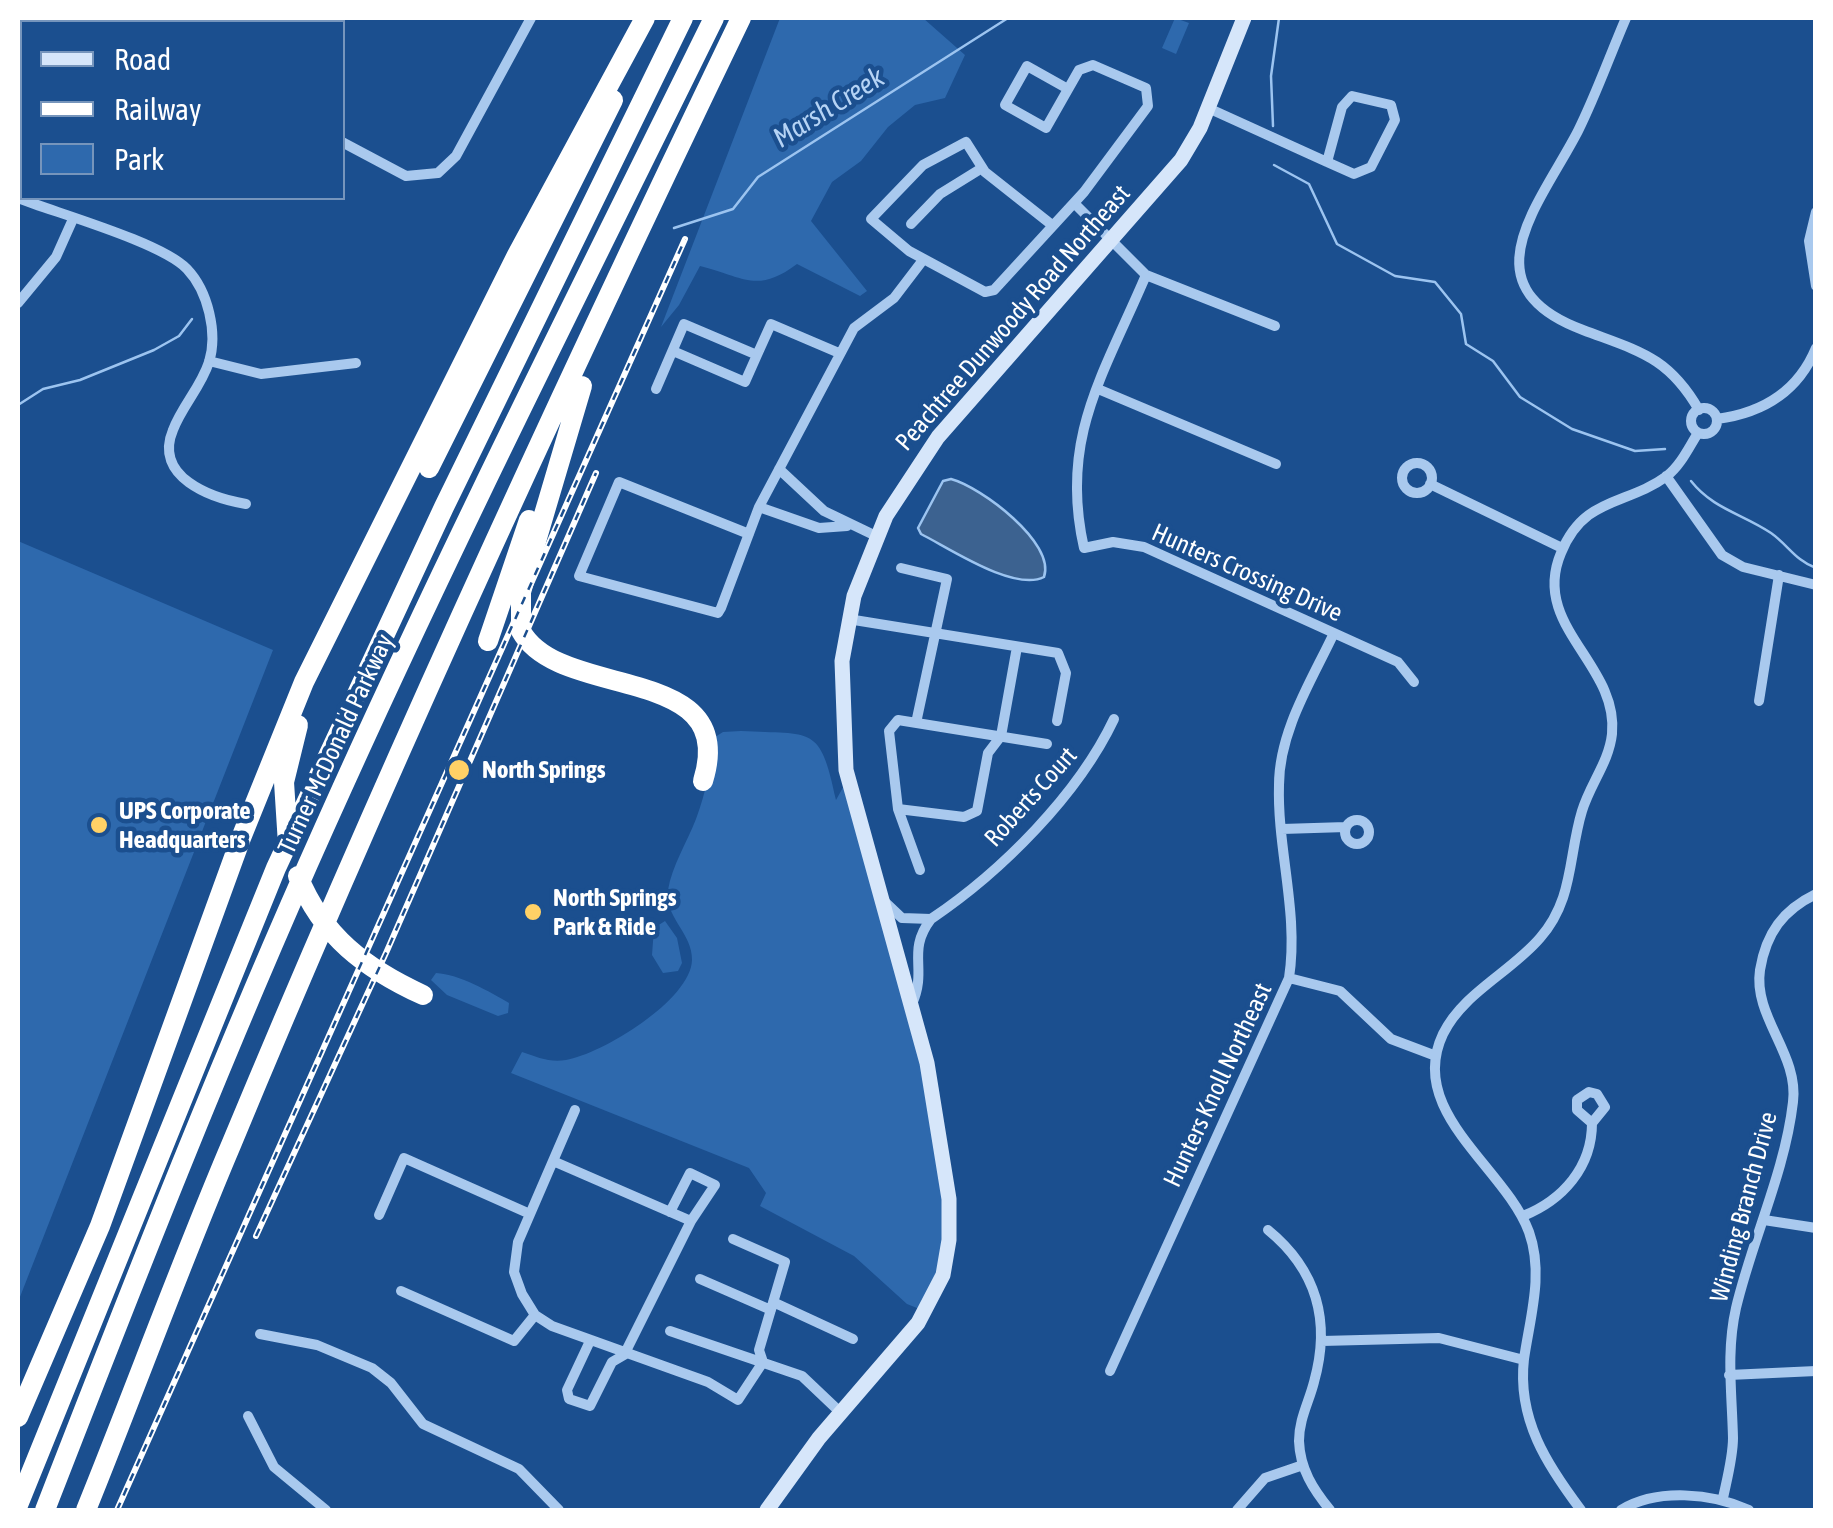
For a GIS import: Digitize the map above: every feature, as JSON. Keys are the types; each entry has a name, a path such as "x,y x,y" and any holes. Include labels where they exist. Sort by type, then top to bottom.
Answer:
{"highway":[{"path":"18,1418 100,1226 259,789 304,682 517,255 645,18"},
{"path":"423,995 367,966 323,923 296,873 284,821 284,782 298,725 487,356 653,18"},
{"name":"Turner McDonald Parkway","path":"18,1505 276,868 444,507 683,18"},
{"name":"Turner McDonald Parkway","path":"45,1510 215,1083 325,826 469,518 714,18"},
{"path":"86,1510 230,1146 356,853 618,274 741,18"},
{"path":"488,641 518,546 723,71 728,46"},
{"path":"564,434 520,592 521,630 546,660 662,694 688,709 707,743 703,781"}],"street":[{"path":"345,144 406,176 438,174 456,156 531,18"},
{"name":"Peachtree Dunwoody Road Northeast","path":"767,1510 841,1412 918,1324 936,1292 947,1258 948,1199 932,1088 846,770 841,725 848,619 876,536 911,474 938,437 1181,160 1208,108 1244,18"},
{"path":"1626,18 1578,132 1522,233 1519,268 1531,297 1551,316 1664,363 1699,410"},
{"path":"1052,226 982,168 966,142 924,165 871,219 923,260 990,292 1074,203 1148,106 1149,96 1138,83 1093,65 1078,70 1068,89 1046,128 1005,105 1026,66 1068,89"},
{"path":"1208,108 1326,162 1354,174 1371,167 1394,120 1391,104 1352,96 1342,107 1326,162"},
{"path":"911,224 940,194 982,168"},
{"path":"23,200 166,254 187,268 211,320 209,361 172,430 170,458 178,475 192,485 246,504"},
{"path":"1074,203 1146,275 1275,326"},
{"path":"1816,212 1808,241 1816,286"},
{"path":"18,303 56,257 73,220"},
{"path":"749,534 619,482 580,570 582,579 718,613 749,534 759,507 839,353 854,328 894,298 923,260"},
{"name":"Hunters Crossing Drive","path":"1146,275 1077,448 1074,472 1084,548 1114,542 1144,547 1398,662 1414,682"},
{"path":"656,389 684,324 757,356"},
{"path":"672,351 745,382 771,324 839,353"},
{"path":"1717,419 1762,408 1784,394 1806,369 1816,348"},
{"path":"209,361 260,374 356,363"},
{"path":"1098,389 1276,464"},
{"path":"1699,410 1710,410 1717,419"},
{"path":"1698,432 1691,420 1699,410"},
{"path":"1581,1510 1547,1464 1530,1428 1524,1360 1536,1286 1531,1238 1523,1216 1446,1112 1436,1084 1436,1056 1456,1014 1540,938 1558,914 1572,876 1582,810 1610,747 1613,720 1608,694 1566,631 1556,607 1554,578 1562,548 1577,525 1596,508 1666,476 1698,432 1714,430 1717,419"},
{"path":"780,469 824,512 847,526 876,536"},
{"path":"1666,476 1722,555 1743,567 1816,585"},
{"path":"1430,484 1562,548"},
{"path":"796,522 807,498"},
{"path":"759,507 819,528 847,526"},
{"path":"819,528 824,512"},
{"path":"902,568 947,579 938,634"},
{"path":"1759,701 1779,575"},
{"path":"848,619 1058,654 1066,673 1056,721"},
{"name":"Hunters Knoll Northeast","path":"1110,1371 1289,978 1292,934 1278,786 1284,747 1334,632"},
{"path":"916,723 931,638 938,634"},
{"path":"898,808 964,817 978,812 988,753 1001,736 1017,647"},
{"name":"Roberts Court","path":"931,919 966,896 1081,778 1114,718"},
{"path":"920,870 898,808 889,731 898,720 1047,744"},
{"path":"1282,829 1346,826"},
{"name":"Winding Branch Drive","path":"1723,1498 1733,1442 1728,1375 1736,1307 1764,1220 1793,1101 1789,1064 1766,1014 1760,973 1773,930 1790,907 1816,894"},
{"path":"880,897 902,918 931,919"},
{"name":"Peachtree Dunwoody Road Northeast","path":"912,1005 922,982 916,943 931,919"},
{"path":"1289,978 1340,991 1391,1039 1436,1056"},
{"path":"575,1110 518,1242 514,1272 536,1315 624,1355 708,1382 738,1400 763,1362"},
{"path":"1523,1216 1551,1202 1571,1184 1592,1141 1592,1123"},
{"path":"379,1214 404,1158 530,1214"},
{"path":"553,1161 691,1221"},
{"path":"590,1341 568,1390 569,1400 590,1406 612,1362 624,1355 691,1221 715,1186 690,1174 670,1212"},
{"path":"1764,1220 1816,1228"},
{"path":"1268,1230 1293,1253 1310,1279 1320,1310 1322,1341 1300,1424 1302,1464 1330,1510"},
{"path":"733,1239 785,1262 759,1350 763,1362"},
{"path":"700,1279 853,1339"},
{"path":"401,1291 514,1341 536,1315"},
{"path":"670,1331 802,1376 841,1412"},
{"path":"260,1334 316,1345 372,1368 391,1384 424,1424 519,1470 559,1510"},
{"path":"1322,1341 1439,1338 1524,1360"},
{"path":"1728,1375 1816,1371"},
{"path":"248,1416 274,1467 326,1510"},
{"path":"1237,1510 1266,1478 1302,1464"},
{"path":"1621,1510 1656,1496 1723,1498 1749,1510"}],"green space":[{"path":"188,18 192,20 88,20"},
{"path":"780,18 923,18 965,55 945,98 915,105 888,127 861,161 832,182 811,221 867,291 860,296 797,264 760,281 700,266 679,305 661,327"},
{"path":"1175,18 1189,23 1176,54 1162,48"},
{"path":"18,541 273,650 18,1302"},
{"path":"723,732 810,739 825,758 836,800 850,775 939,1090 952,1243 922,1310 907,1304 854,1256 760,1206 766,1193 749,1168 511,1073 522,1052 560,1061 601,1047 661,1008 688,976 691,951 670,908 668,890 700,809 715,737"},
{"path":"665,921 677,938 682,963 678,971 663,973 652,955 654,928"},
{"path":"436,973 464,980 493,994 509,1003 508,1013 498,1016 447,995 431,980"}],"shaded area":[{"path":"951,479 980,493 1028,533 1045,563 1044,577 1016,579 999,574 921,534 918,528 943,481"}],"waterway":[{"name":"Marsh Creek","path":"674,228 733,209 758,177 1008,18"},
{"name":"Marsh Creek","path":"1273,126 1271,76 1279,18"},
{"name":"Marsh Creek","path":"1274,165 1309,184 1337,244 1395,276 1435,282 1461,314 1466,344 1493,361 1520,397 1572,429 1635,451 1665,449"},
{"name":"Marsh Creek","path":"18,405 43,389 80,380 154,350 179,336 192,319"},
{"name":"Marsh Creek","path":"1691,481 1719,505 1771,533 1816,568"}],"railway":[{"path":"117,1510 685,239"},
{"path":"256,1236 386,953 596,473"}],"place":[{"name":"North Springs","path":"459,770"},
{"name":"UPS Corporate Headquarters","path":"99,825"},
{"name":"North Springs Park & Ride","path":"533,912"}]}
